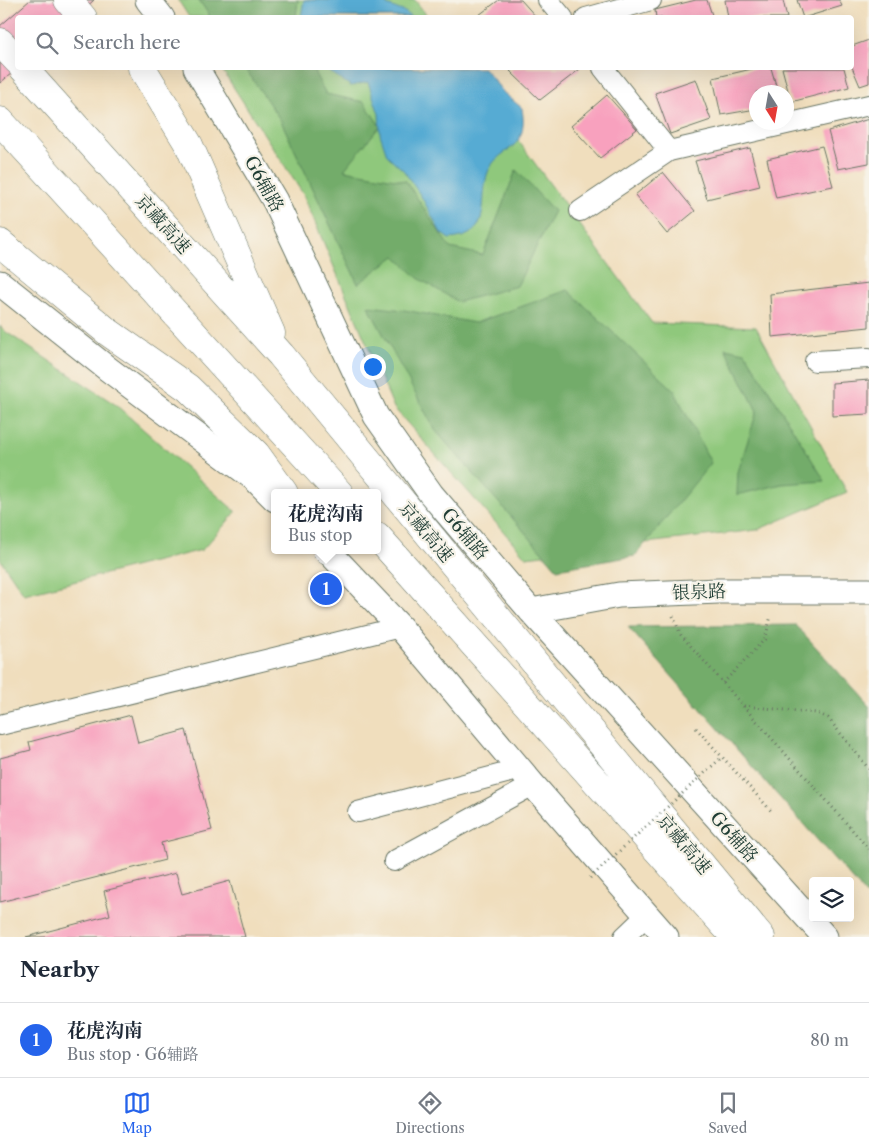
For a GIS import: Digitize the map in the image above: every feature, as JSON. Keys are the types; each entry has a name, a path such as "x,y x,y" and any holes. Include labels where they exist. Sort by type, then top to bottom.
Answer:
{"highway":[{"path":"68,0 80,15"},
{"path":"89,0 101,15"},
{"path":"0,42 15,58"},
{"name":"京藏高速","path":"25,70 281,355 761,937"},
{"path":"126,70 189,145"},
{"path":"143,70 189,145 281,355"},
{"path":"0,121 335,489"},
{"path":"0,244 108,332 188,388 256,454 281,489"},
{"name":"京藏高速","path":"381,540 736,937"}],"main road":[{"path":"148,0 160,15"},
{"name":"G6辅路","path":"197,70 275,200 376,416 431,494 531,611 825,937"},
{"path":"0,283 108,369 255,479 271,495"},
{"path":"330,554 400,627 666,937"},
{"name":"银泉路","path":"531,611 619,595 719,591 869,591"}],"street":[{"path":"548,0 560,15"},
{"path":"597,15 651,0"},
{"path":"605,70 669,151"},
{"path":"580,211 669,151 869,105"},
{"path":"815,360 869,358"},
{"path":"0,725 400,627"},
{"path":"358,812 527,777"},
{"path":"394,861 527,777"},
{"path":"624,937 648,914"}],"path":[{"path":"673,616 681,635 869,849"},
{"path":"723,683 765,639 771,616"},
{"path":"743,706 817,713 828,718 869,769"},
{"path":"696,728 773,814"},
{"path":"590,878 721,758"}],"green space":[{"path":"178,0 415,0 426,15 188,15"},
{"path":"199,0 298,0 296,15 209,15"},
{"path":"222,70 466,70 652,323 756,327 847,492 757,530 526,557 394,408 303,194"},
{"path":"246,70 313,70 326,94 364,102 380,126 344,170 406,181 450,248 483,255 516,170 554,211 517,286 458,302 418,278 395,256 358,284 281,121"},
{"path":"568,290 674,390 711,463 635,556 557,569 435,430 368,306 404,310 475,323"},
{"path":"0,326 6,332 116,405 236,512 202,550 24,594 0,559"},
{"path":"725,348 745,352 825,481 782,484 737,495 738,472 757,411"},
{"path":"796,625 869,706 869,898 854,881 854,877 850,877 628,627"}],"water":[{"path":"304,0 385,0 387,5 409,15 301,15"},
{"path":"327,70 486,70 504,93 522,108 523,123 521,134 517,142 491,165 487,175 481,217 478,225 472,232 463,237 449,239 441,233 421,196 404,171 387,155 380,134 379,114 368,82 351,86"}],"building":[{"path":"30,0 94,0 77,15 15,15 16,70 0,83 0,26"},
{"path":"499,0 521,0 534,15 479,15"},
{"path":"696,0 707,0 712,15 656,15 655,10"},
{"path":"725,0 783,0 786,15 728,15"},
{"path":"797,0 839,0 842,6 813,15 802,15"},
{"path":"869,40 869,83 860,86 853,70 854,45"},
{"path":"512,70 579,70 540,100 510,71"},
{"path":"747,70 772,70 776,85 749,85 749,110 721,115 713,78"},
{"path":"783,70 845,70 849,87 794,101 794,85 786,85"},
{"path":"696,79 711,120 670,134 655,93"},
{"path":"607,95 637,129 600,158 571,126"},
{"path":"869,119 869,163 838,169 828,131"},
{"path":"822,146 833,186 776,198 767,159"},
{"path":"750,148 760,186 707,199 695,161"},
{"path":"663,172 695,211 667,234 635,195"},
{"path":"869,283 869,327 772,337 770,294"},
{"path":"869,380 869,414 832,416 832,383"},
{"path":"131,715 138,743 186,730 212,830 161,843 165,860 0,902 0,758 31,750 29,742"},
{"path":"176,873 182,894 230,881 245,937 26,937 110,915 104,891"}],"place":[{"name":"花虎沟南","path":"326,589"}]}
